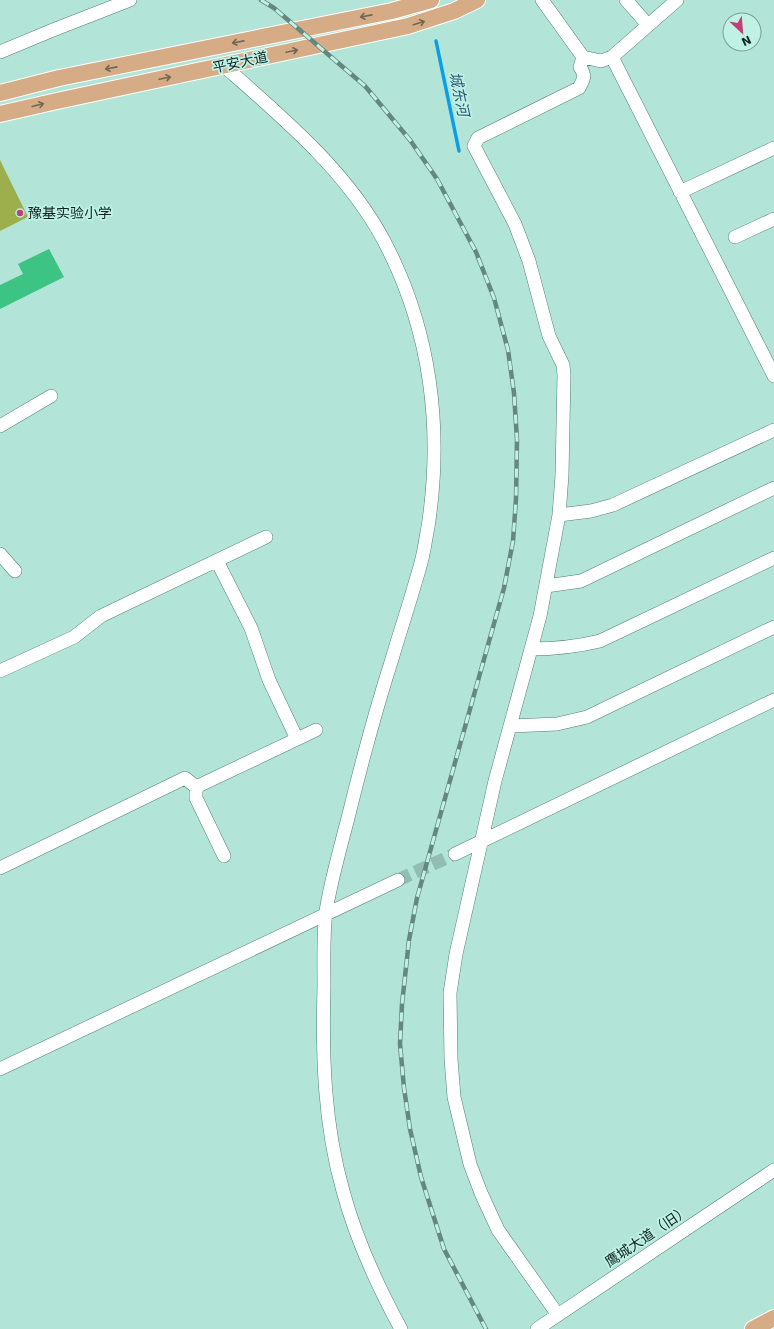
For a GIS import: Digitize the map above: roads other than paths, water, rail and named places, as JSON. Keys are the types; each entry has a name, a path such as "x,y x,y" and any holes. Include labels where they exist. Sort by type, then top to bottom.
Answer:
{"main road":[{"name":"平安大道","path":"0,93 59,78 392,11 431,0"},
{"name":"平安大道","path":"0,114 408,26 454,11 477,0"},
{"path":"753,1329 774,1318"}],"street":[{"path":"0,52 130,0"},
{"path":"542,0 583,57 601,61 612,57 677,0"},
{"path":"626,0 648,25"},
{"path":"558,1315 498,1230 470,1164 454,1097 451,1059 450,994 456,954 495,781 540,616 559,515 562,475 563,365 549,336 529,261 515,224 474,146 478,138 579,88 584,78 584,72 580,67 583,57"},
{"path":"612,57 774,376"},
{"path":"223,65 288,124 330,167 355,196 382,239 408,293 416,318 423,344 434,415 434,474 430,512 423,554 367,741 338,857 326,914 322,1037 325,1093 332,1146 342,1190 356,1232 382,1294 402,1329"},
{"path":"680,192 774,148"},
{"path":"735,237 774,219"},
{"path":"0,426 51,396"},
{"path":"559,515 613,505 774,430"},
{"path":"546,586 581,581 774,488"},
{"path":"0,671 74,637 101,616 266,537"},
{"path":"0,554 15,571"},
{"path":"531,649 557,649 600,641 774,558"},
{"path":"218,560 252,628 269,680 297,739"},
{"path":"511,726 557,724 587,717 774,626"},
{"path":"455,854 774,700"},
{"path":"196,787 316,730"},
{"path":"0,868 185,778 196,787"},
{"path":"196,787 196,798 224,856"},
{"path":"0,1070 398,880"},
{"name":"鹰城大道（旧）","path":"537,1329 774,1170"}],"waterway":[{"name":"城东河","path":"436,41 459,151"}],"tunnel":[{"path":"398,880 455,854"}],"railway":[{"path":"261,0 274,8 365,86 410,140 437,179 476,252 494,298 508,350 514,393 517,440 516,499 513,541 504,588 417,898 409,940 402,1004 400,1044 410,1129 421,1177 444,1249 486,1329"}],"place":[{"name":"豫基实验小学","path":"20,213"}]}
